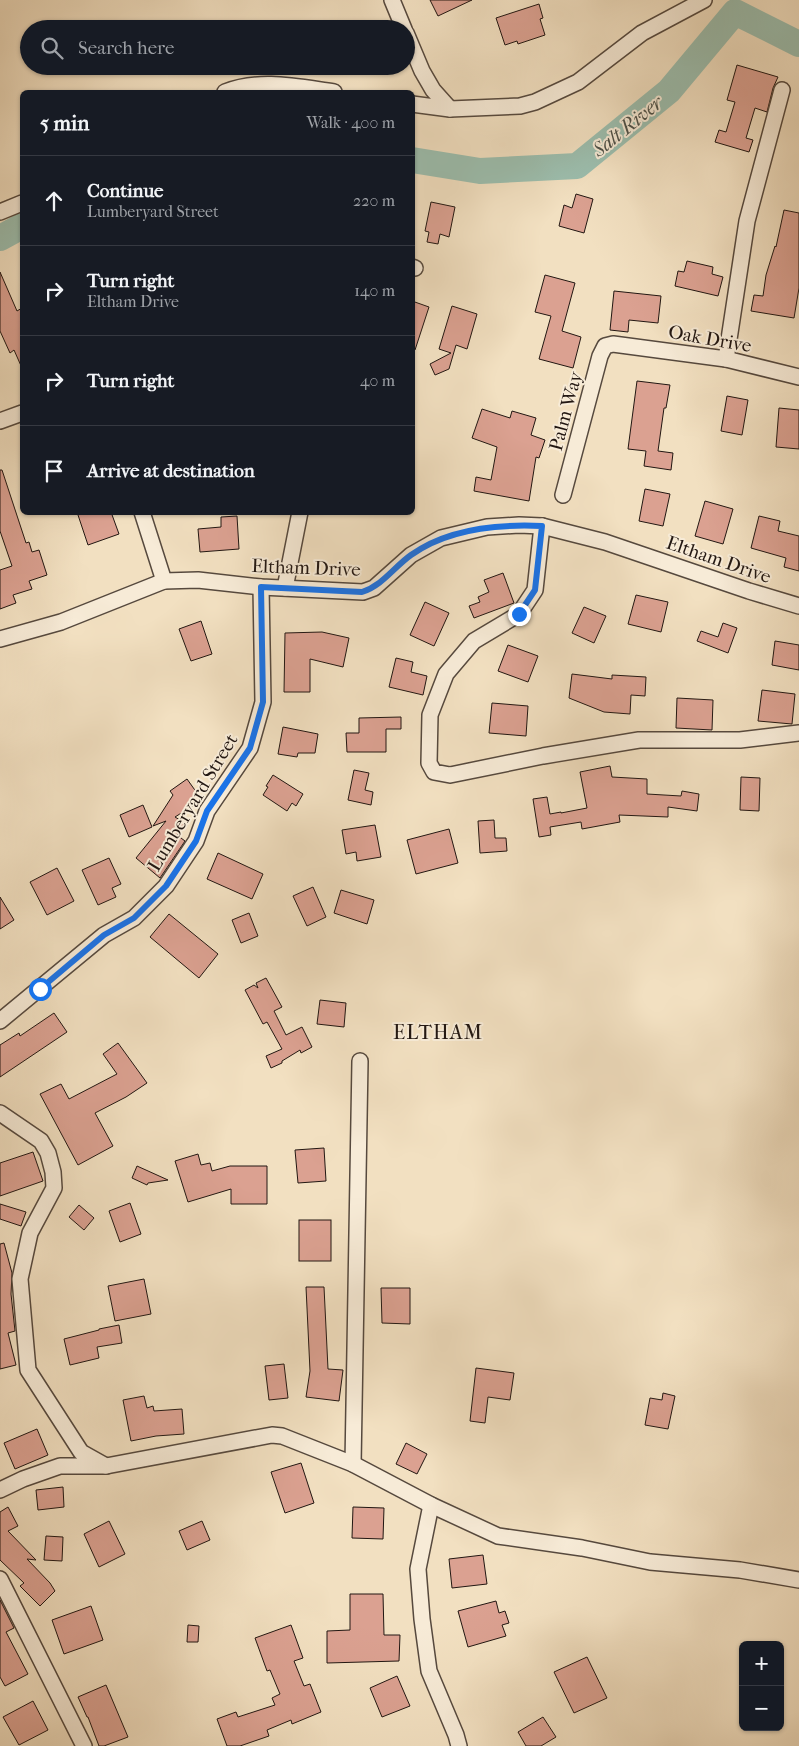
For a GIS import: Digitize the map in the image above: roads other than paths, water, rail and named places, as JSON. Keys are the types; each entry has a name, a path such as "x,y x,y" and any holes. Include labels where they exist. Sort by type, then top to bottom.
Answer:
{"street":[{"path":"392,0 400,20"},
{"path":"415,104 450,109 520,106 535,102 578,82 642,33 704,0"},
{"path":"415,54 433,90 450,109"},
{"path":"233,90 268,84 318,90"},
{"path":"726,359 747,221 782,90"},
{"path":"0,212 20,204"},
{"name":"Oak Drive","path":"613,344 726,359 799,377"},
{"name":"Palm Way","path":"564,496 600,356 605,346 613,344"},
{"path":"0,421 20,414"},
{"path":"143,515 164,581"},
{"path":"285,588 299,515"},
{"name":"Eltham Drive","path":"0,639 61,622 164,581 198,580 261,587 362,592 374,588 411,554 441,538 487,527 519,525 542,526 604,542 749,592 799,606"},
{"path":"542,526 535,590 519,614 474,641 446,674 430,715 429,763 434,772 450,775 543,756 640,740 740,740 799,733"},
{"name":"Lumberyard Street","path":"0,1020 104,935 134,918 166,886 196,841 207,811 250,748 263,702 261,587"},
{"path":"353,1464 360,1061"},
{"path":"0,1113 41,1141 48,1154 53,1172 54,1188 30,1233 20,1279 28,1370 82,1452 106,1466"},
{"path":"0,1490 23,1479 60,1466 106,1466 272,1436 282,1436 353,1464 431,1505 498,1536 582,1548 650,1562 740,1570 799,1580"},
{"path":"431,1505 418,1568 423,1628 429,1671 459,1746"},
{"path":"0,1580 84,1746"}],"waterway":[{"name":"Salt River","path":"415,160 480,171 577,166 669,91 735,12 799,44"},
{"name":"Salt River","path":"0,238 20,227"}],"district":[{"name":"ELTHAM","path":"438,1032"}]}
